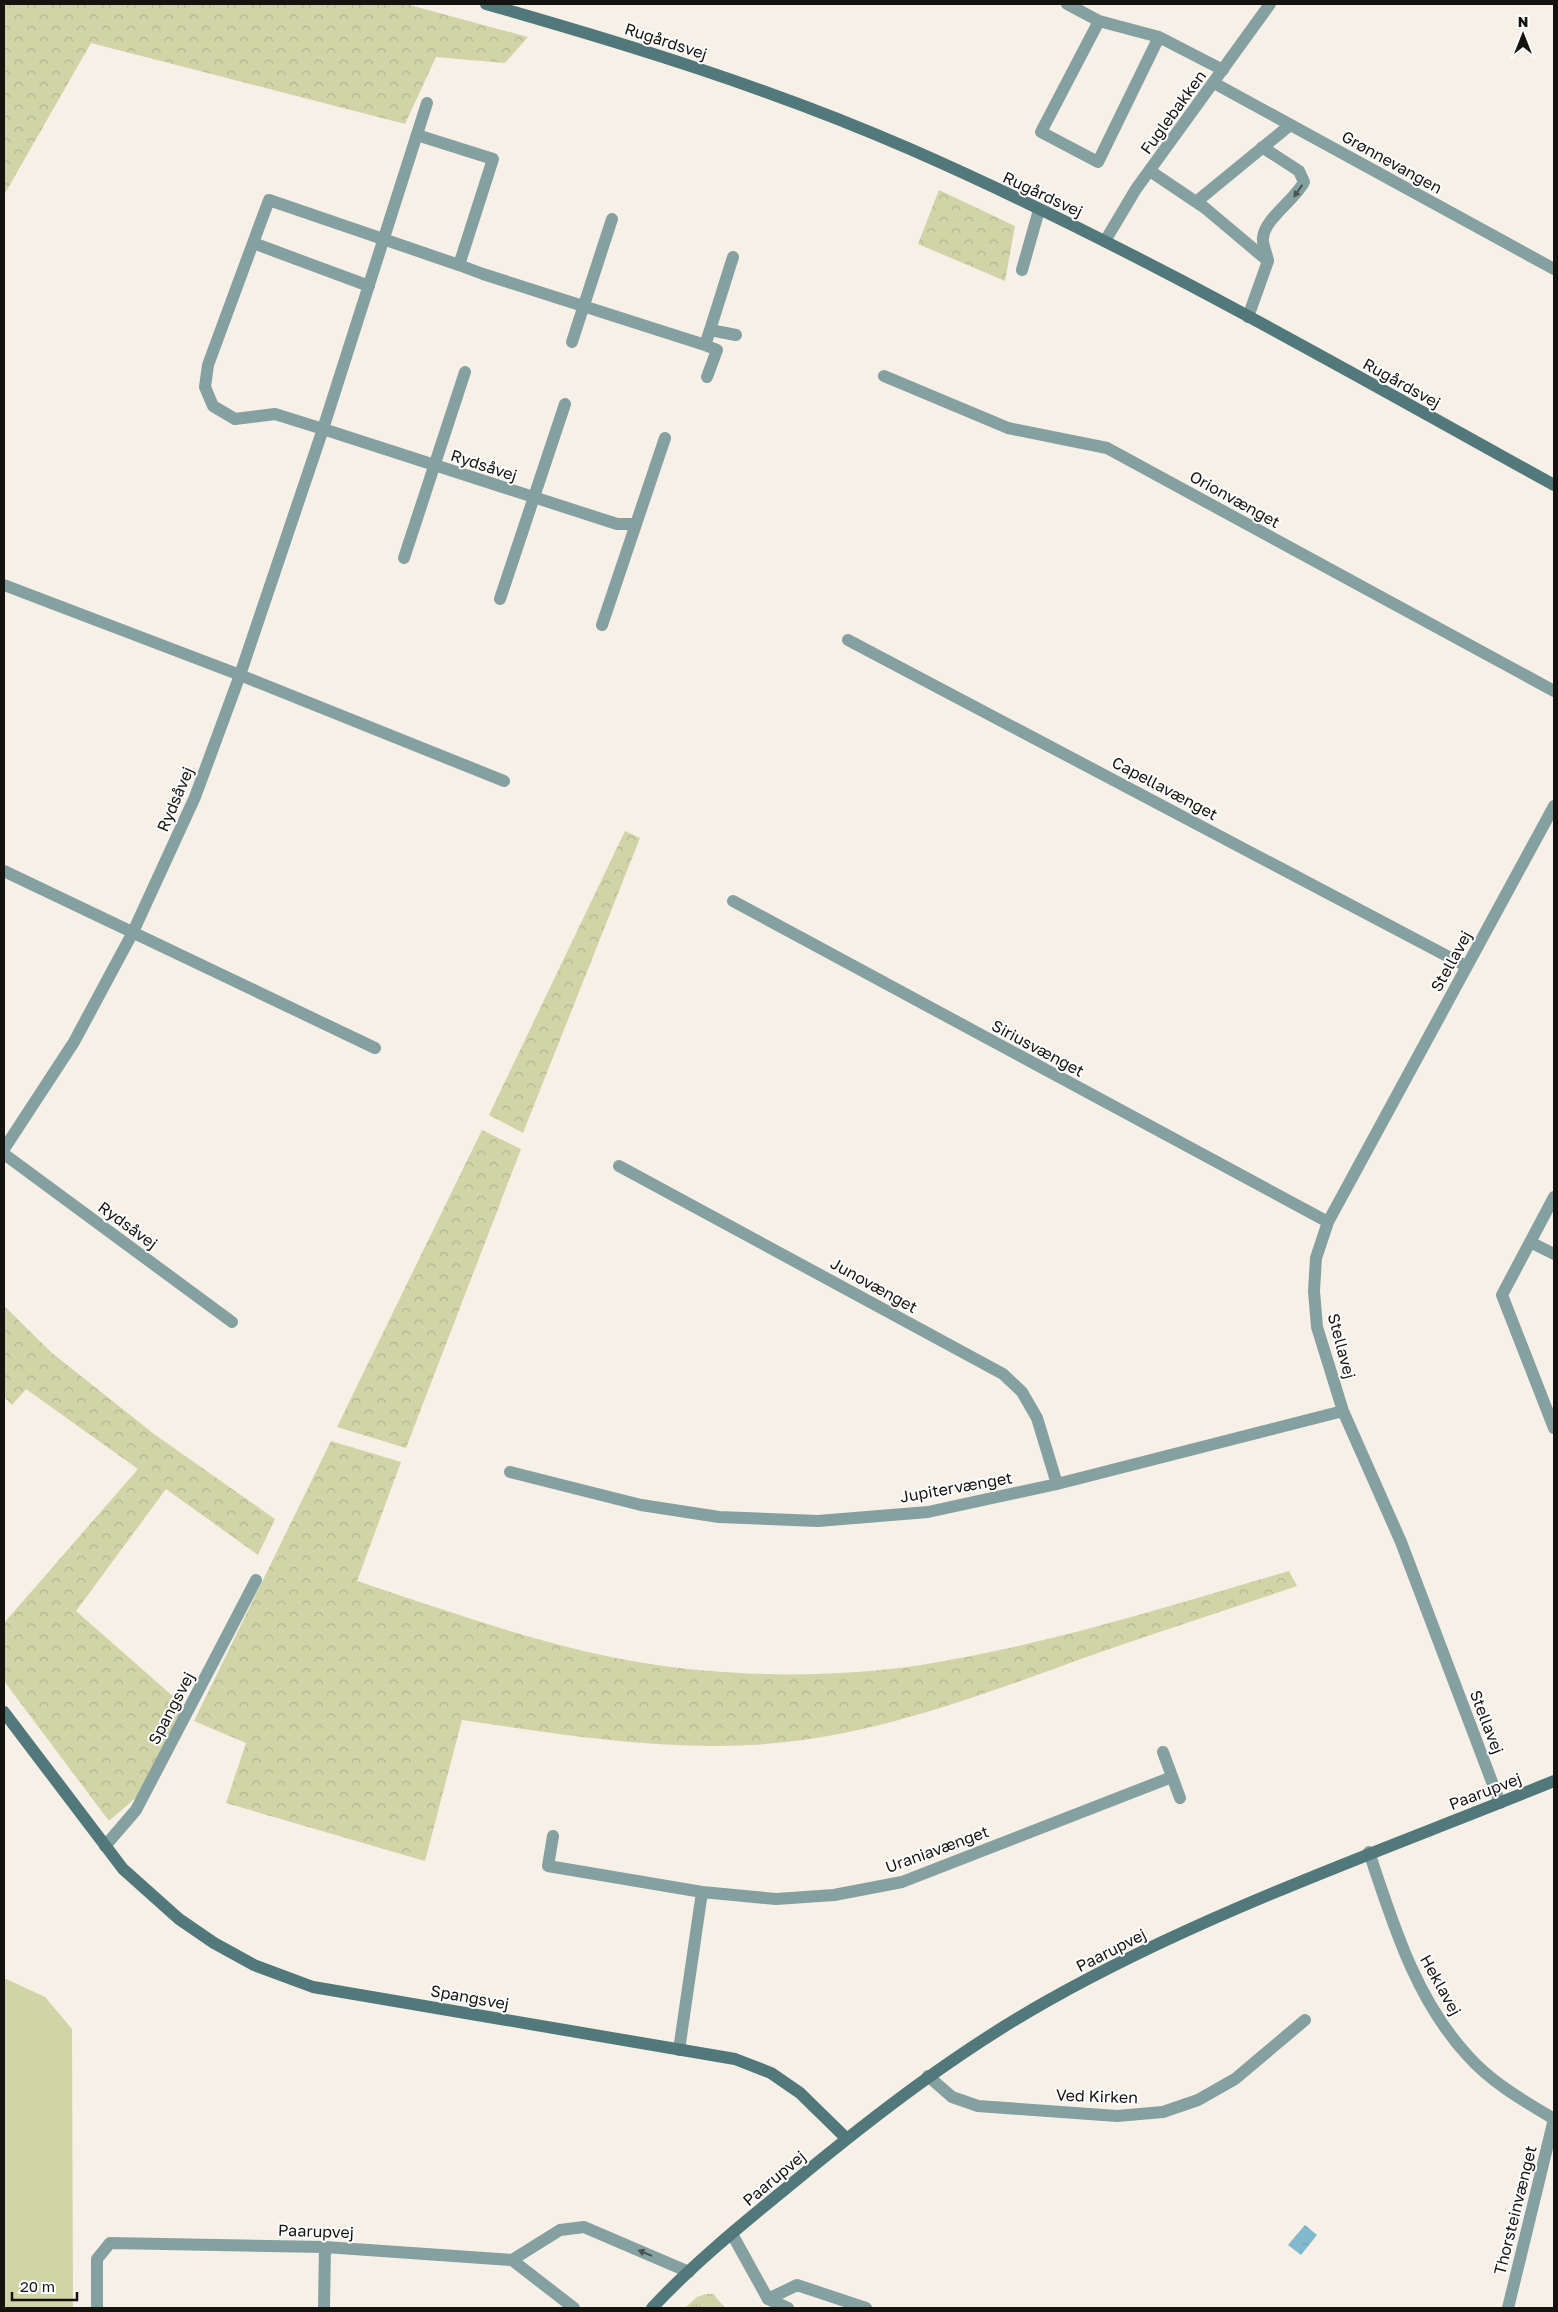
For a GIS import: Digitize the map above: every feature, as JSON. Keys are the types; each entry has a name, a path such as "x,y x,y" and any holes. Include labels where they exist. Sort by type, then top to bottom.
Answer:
{"street":[{"name":"Rugårdsvej","path":"486,4 583,32 751,86 910,149 1105,241 1248,317 1554,485"},
{"path":"1067,4 1099,21 1160,37 1223,70"},
{"name":"Fuglebakken","path":"1105,241 1150,171 1270,4"},
{"path":"1099,21 1041,132 1098,162 1160,37"},
{"name":"Grønnevangen","path":"1214,83 1554,269"},
{"name":"Rydsåvej","path":"4,1149 74,1042 133,932 195,797 240,675 323,429 427,103"},
{"path":"1196,202 1290,125"},
{"path":"417,135 493,159 459,265"},
{"path":"1248,317 1268,261 1263,238 1266,230 1270,222 1300,191 1304,182 1299,171 1262,147"},
{"path":"1150,171 1196,202 1268,261"},
{"path":"369,286 253,243 269,200 584,307 705,345 717,350 707,377"},
{"path":"1022,270 1039,210"},
{"path":"572,342 612,218"},
{"name":"Rydsåvej","path":"253,243 208,365 206,388 213,406 235,419 274,414 617,524 636,524"},
{"path":"705,345 733,257"},
{"path":"710,330 736,335"},
{"path":"404,558 465,372"},
{"name":"Orionvænget","path":"884,376 1008,428 1108,448 1554,691"},
{"path":"500,600 565,404"},
{"path":"602,625 665,438"},
{"path":"4,585 240,675 504,781"},
{"name":"Capellavænget","path":"848,640 1466,966"},
{"name":"Stellavej","path":"1500,1803 1401,1542 1343,1411 1317,1327 1314,1290 1316,1258 1328,1222 1554,806"},
{"path":"4,871 375,1048"},
{"name":"Siriusvænget","path":"733,901 1328,1222"},
{"name":"Rydsåvej","path":"4,1154 232,1322"},
{"name":"Junovænget","path":"619,1166 1002,1374 1022,1392 1037,1418 1056,1484"},
{"path":"1554,1197 1502,1295 1554,1428"},
{"path":"1530,1242 1554,1254"},
{"name":"Jupitervænget","path":"510,1472 641,1505 719,1517 818,1520 928,1512 1056,1484 1343,1411"},
{"name":"Spangsvej","path":"106,1846 136,1810 256,1580"},
{"name":"Spangsvej","path":"4,1712 128,1874 179,1919 254,1965 312,1987 735,2059 771,2073 800,2093 847,2139"},
{"path":"1163,1752 1180,1798"},
{"name":"Uraniavænget","path":"553,1836 548,1866 702,1892 776,1899 834,1895 902,1882 1172,1777"},
{"name":"Paarupvej","path":"652,2308 732,2234 847,2139 928,2076 1048,2000 1151,1947 1369,1852 1554,1781"},
{"name":"Heklavej","path":"1369,1852 1398,1938 1436,2014 1468,2057 1504,2089 1554,2119"},
{"path":"679,2050 702,1892"},
{"name":"Ved Kirken","path":"928,2076 952,2097 978,2106 1116,2116 1163,2112 1198,2100 1235,2079 1305,2020"},
{"name":"Thorsteinvænget","path":"1508,2308 1554,2119"},
{"path":"574,2308 512,2260 560,2230 584,2227 690,2272"},
{"path":"732,2234 768,2299 788,2308"},
{"name":"Paarupvej","path":"97,2308 97,2259 110,2243 325,2247 512,2260"},
{"path":"324,2308 325,2247"},
{"path":"768,2299 797,2285 866,2308"}],"green space":[{"path":"4,4 406,4 528,37 505,63 436,57 405,124 91,43 4,195"},
{"path":"939,190 1015,226 1005,281 918,244"},
{"path":"625,831 640,838 523,1133 489,1115"},
{"path":"482,1130 521,1149 406,1448 337,1427"},
{"path":"4,1306 52,1353 154,1434 275,1519 258,1555 166,1489 76,1611 184,1706 141,1793 109,1821 4,1681 4,1623 138,1469 26,1389 12,1405 4,1397"},
{"path":"331,1441 401,1462 357,1581 480,1622 574,1649 644,1663 723,1672 763,1674 844,1673 883,1670 968,1657 1061,1636 1289,1571 1297,1586 941,1708 904,1719 828,1736 750,1745 678,1745 606,1740 462,1720 425,1861 226,1803 246,1743 194,1721"},
{"path":"4,1978 45,1997 72,2029 73,2308 4,2308"},
{"path":"713,2294 725,2308 685,2308 697,2297"}],"water":[{"path":"1305,2225 1317,2235 1301,2255 1288,2245"}]}
